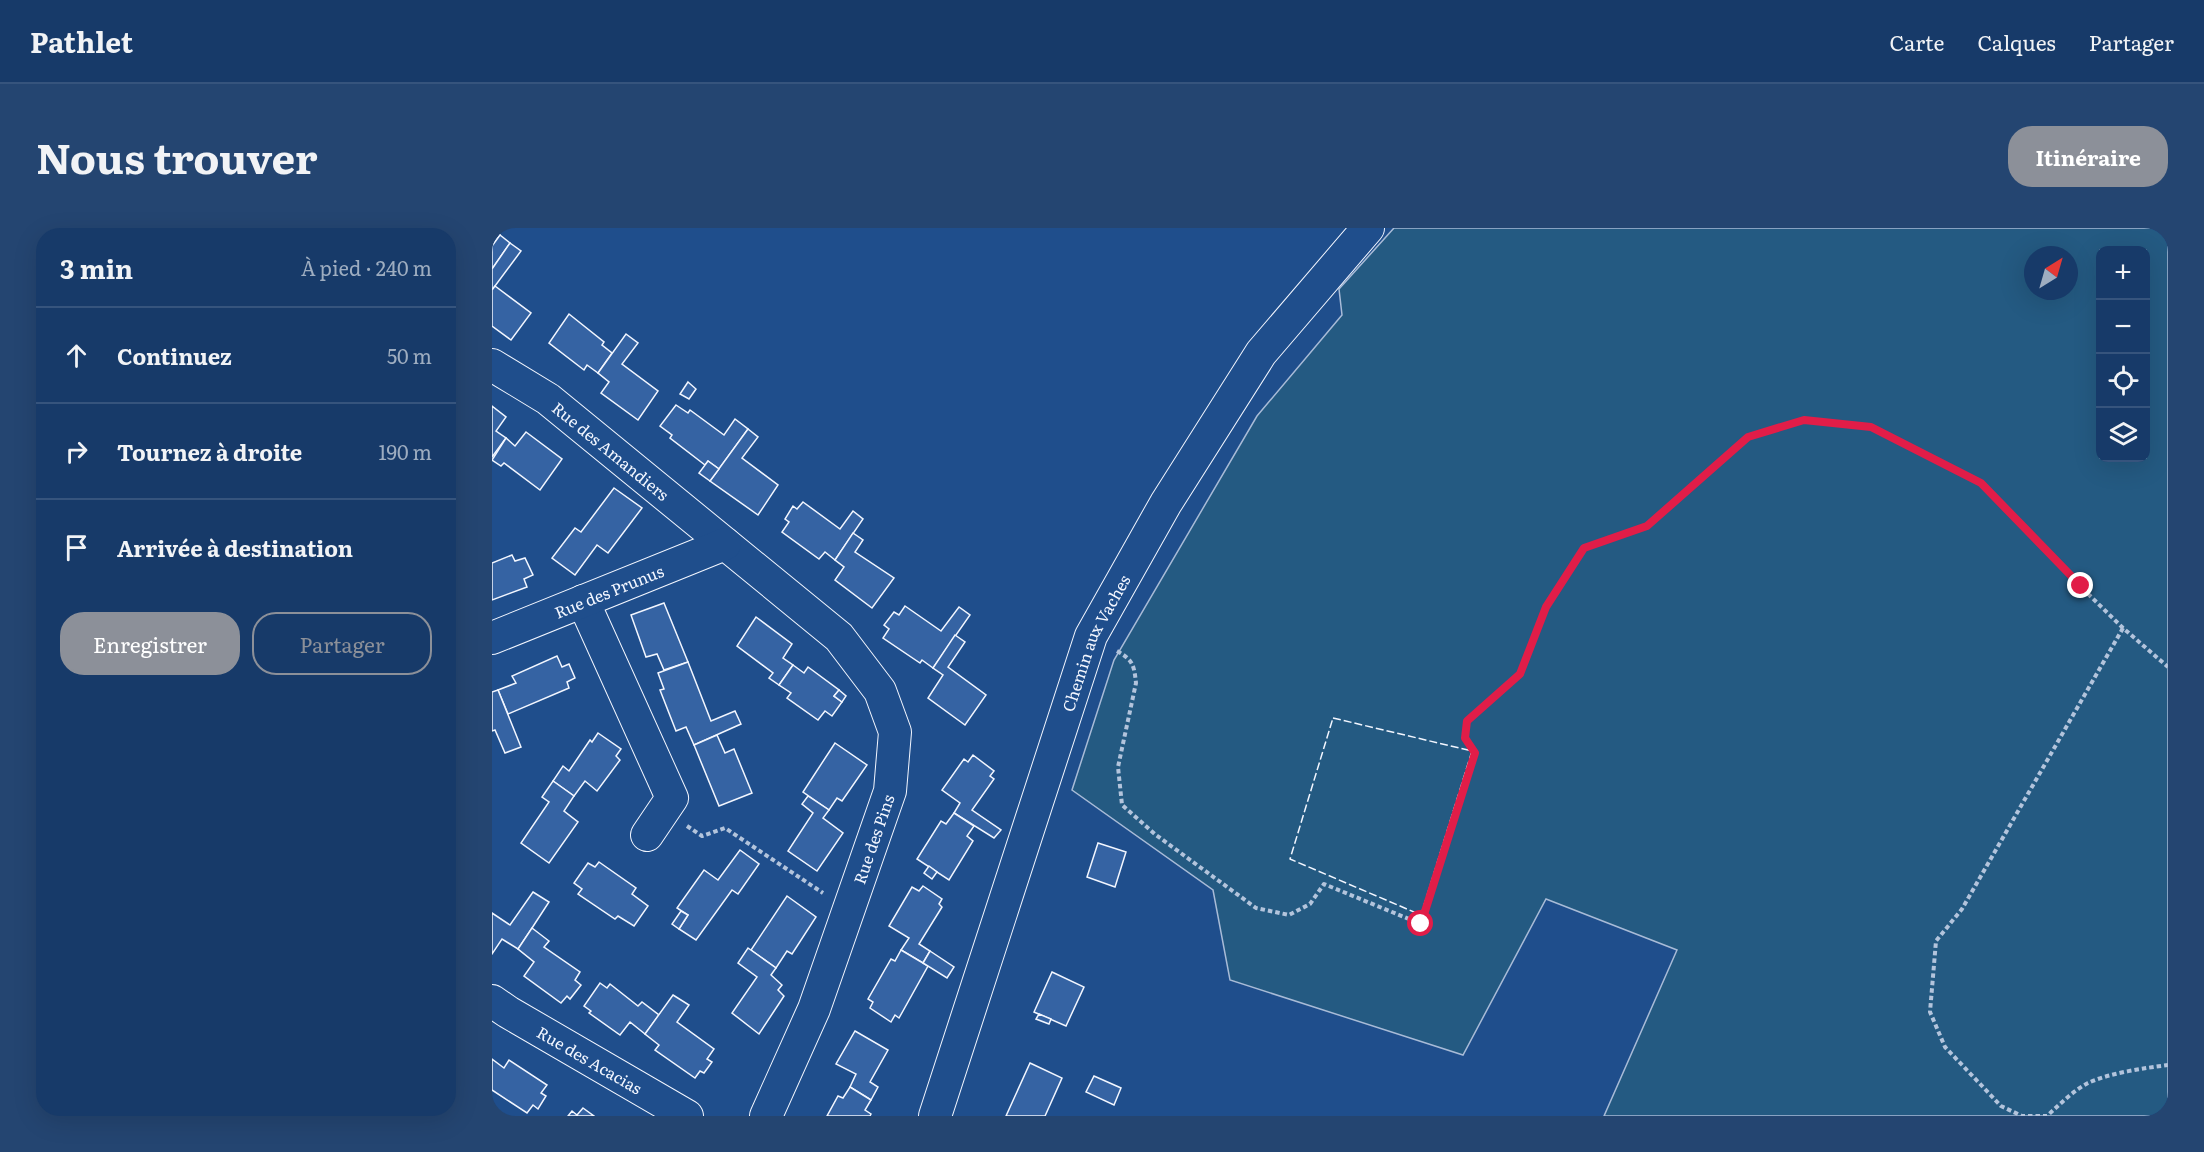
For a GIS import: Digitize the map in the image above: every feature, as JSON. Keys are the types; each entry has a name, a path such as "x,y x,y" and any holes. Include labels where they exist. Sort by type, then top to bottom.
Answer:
{"street":[{"name":"Chemin aux Vaches","path":"935,1116 1091,636 1166,502 1261,353 1368,228"},
{"name":"Rue des Amandiers","path":"492,364 548,399 725,544"},
{"name":"Rue des Prunus","path":"492,638 725,544"},
{"name":"Rue des Pins","path":"725,544 839,637 880,691 895,732 890,791 814,1010 765,1116"},
{"path":"583,601 672,798 647,836"},
{"name":"Rue des Acacias","path":"492,1001 687,1116"}],"path":[{"path":"1091,636 1130,659 1135,670 1136,683 1118,767 1122,805 1156,835 1256,908 1289,915 1310,904 1324,884 1421,924 1475,753 1465,738 1467,721 1520,674 1546,607 1584,548 1647,526 1748,437 1804,420 1871,427 1981,483 2123,628 2168,667"},
{"path":"2123,628 1962,909 1935,941 1930,1012 1945,1047 2001,1106 2022,1116 2047,1116 2089,1083 2142,1068 2168,1065"},
{"path":"665,810 702,836 725,828 849,910"}],"shaded area":[{"path":"1394,228 2168,228 2168,1116 1604,1116 1677,950 1546,899 1463,1055 1230,980 1213,890 1072,790 1114,660 1257,416 1342,315 1339,289"}],"building":[{"path":"492,229 500,235 493,245 492,244"},
{"path":"500,235 510,243 492,269 492,246"},
{"path":"510,243 521,251 492,290 492,269"},
{"path":"495,286 531,313 511,340 492,326 492,290"},
{"path":"569,314 604,342 602,345 612,353 598,373 587,365 584,370 549,343"},
{"path":"626,334 638,343 622,364 658,391 638,420 601,393 609,382 598,373"},
{"path":"688,382 696,389 689,399 680,394"},
{"path":"676,405 688,413 690,410 724,435 735,419 748,429 719,469 708,461 705,465 670,438 672,435 660,426"},
{"path":"492,406 506,417 496,431 506,438 492,457"},
{"path":"748,429 758,437 742,458 778,485 758,515 710,481"},
{"path":"526,432 562,459 540,490 504,463 501,466 492,460 506,438 515,446"},
{"path":"708,461 719,469 710,481 699,473"},
{"path":"614,488 642,508 608,553 597,545 575,575 552,558 575,528 581,532"},
{"path":"803,502 840,529 853,511 863,519 835,560 825,552 819,559 782,532 789,522 785,519 793,506 797,509"},
{"path":"853,533 863,540 855,552 894,578 872,608 835,580 844,567 835,560"},
{"path":"512,555 515,561 525,558 533,575 524,579 527,587 492,600 492,563"},
{"path":"664,603 688,662 664,670 657,654 646,657 631,615"},
{"path":"905,606 941,631 959,607 970,615 933,668 922,660 920,663 883,638 889,629 884,625 894,612 899,615"},
{"path":"756,617 792,644 783,658 793,665 779,685 769,678 773,673 737,646"},
{"path":"955,635 965,642 948,667 986,695 965,725 928,698 943,675 933,668"},
{"path":"557,656 562,667 569,664 575,678 567,682 569,688 508,714 498,690 516,683 512,676"},
{"path":"688,662 711,721 735,711 741,724 694,745 686,727 676,731 660,690 664,689 658,673"},
{"path":"793,665 804,673 808,667 839,690 834,696 842,702 832,716 825,711 818,720 787,698 791,693 779,685"},
{"path":"498,690 521,747 505,753 495,730 492,731 492,692"},
{"path":"839,690 846,696 842,702 834,696"},
{"path":"598,733 621,749 616,756 620,760 597,791 585,781 574,796 553,781 563,766 569,771 590,740 592,742"},
{"path":"717,735 725,753 734,749 752,793 719,806 694,745"},
{"path":"835,743 867,765 842,801 837,798 829,810 803,792"},
{"path":"973,755 994,771 990,776 994,779 972,810 1001,830 994,838 954,813 960,803 942,790 964,759 968,762"},
{"path":"553,781 574,796 564,811 578,822 549,863 521,843 549,802 542,797"},
{"path":"808,796 829,810 823,818 843,833 817,871 788,851 813,813 802,804"},
{"path":"954,813 974,826 967,836 973,841 949,880 917,859 941,821 946,824"},
{"path":"1098,843 1126,852 1115,887 1087,877"},
{"path":"740,850 759,864 738,894 732,890 696,940 679,929 688,915 677,908 704,870 718,880"},
{"path":"599,862 636,888 632,894 648,906 634,926 618,916 615,919 578,894 582,889 574,883 588,863 595,867"},
{"path":"929,866 937,872 932,879 924,873"},
{"path":"923,886 942,899 939,904 942,907 919,944 930,951 923,963 901,950 909,938 889,926 912,887 919,891"},
{"path":"533,892 549,902 532,928 518,949 502,939 492,954 492,913 510,925"},
{"path":"787,896 816,917 792,954 787,951 776,968 751,950"},
{"path":"681,911 688,915 679,929 672,924"},
{"path":"532,928 549,941 544,947 580,972 575,980 581,985 570,999 567,996 561,1003 524,976 534,962 518,949"},
{"path":"748,948 776,968 771,975 782,985 778,990 784,996 759,1034 732,1013 757,977 738,963"},
{"path":"901,950 928,966 899,1018 895,1015 891,1022 870,1008 873,1002 868,999 891,959 895,961"},
{"path":"930,951 954,967 947,978 923,963"},
{"path":"1052,972 1084,987 1066,1026 1034,1012"},
{"path":"600,983 607,988 610,984 638,1006 642,1002 659,1015 645,1034 630,1022 620,1035 589,1013 591,1011 584,1006"},
{"path":"673,995 689,1005 677,1022 714,1049 707,1059 712,1062 704,1073 700,1071 695,1078 655,1050 659,1045 645,1034"},
{"path":"1039,1014 1051,1019 1049,1024 1036,1019"},
{"path":"855,1031 888,1050 870,1082 878,1087 871,1100 850,1087 856,1074 836,1064"},
{"path":"492,1059 504,1068 509,1060 547,1085 541,1093 546,1096 538,1109 533,1105 527,1113 492,1090"},
{"path":"1030,1063 1062,1078 1045,1116 1006,1116"},
{"path":"1094,1076 1121,1088 1114,1105 1086,1092"},
{"path":"850,1087 871,1100 865,1110 871,1114 870,1116 827,1116 838,1096 843,1098"},
{"path":"583,1108 594,1116 568,1116 572,1111 577,1115"}],"fence":[{"path":"1333,718 1472,751 1421,915 1290,859 1333,718"}],"route":[{"path":"1421,924 1475,753 1465,738 1467,721 1520,674 1546,607 1584,548 1647,526 1748,437 1804,420 1871,427 1981,483 2081,586"}]}
